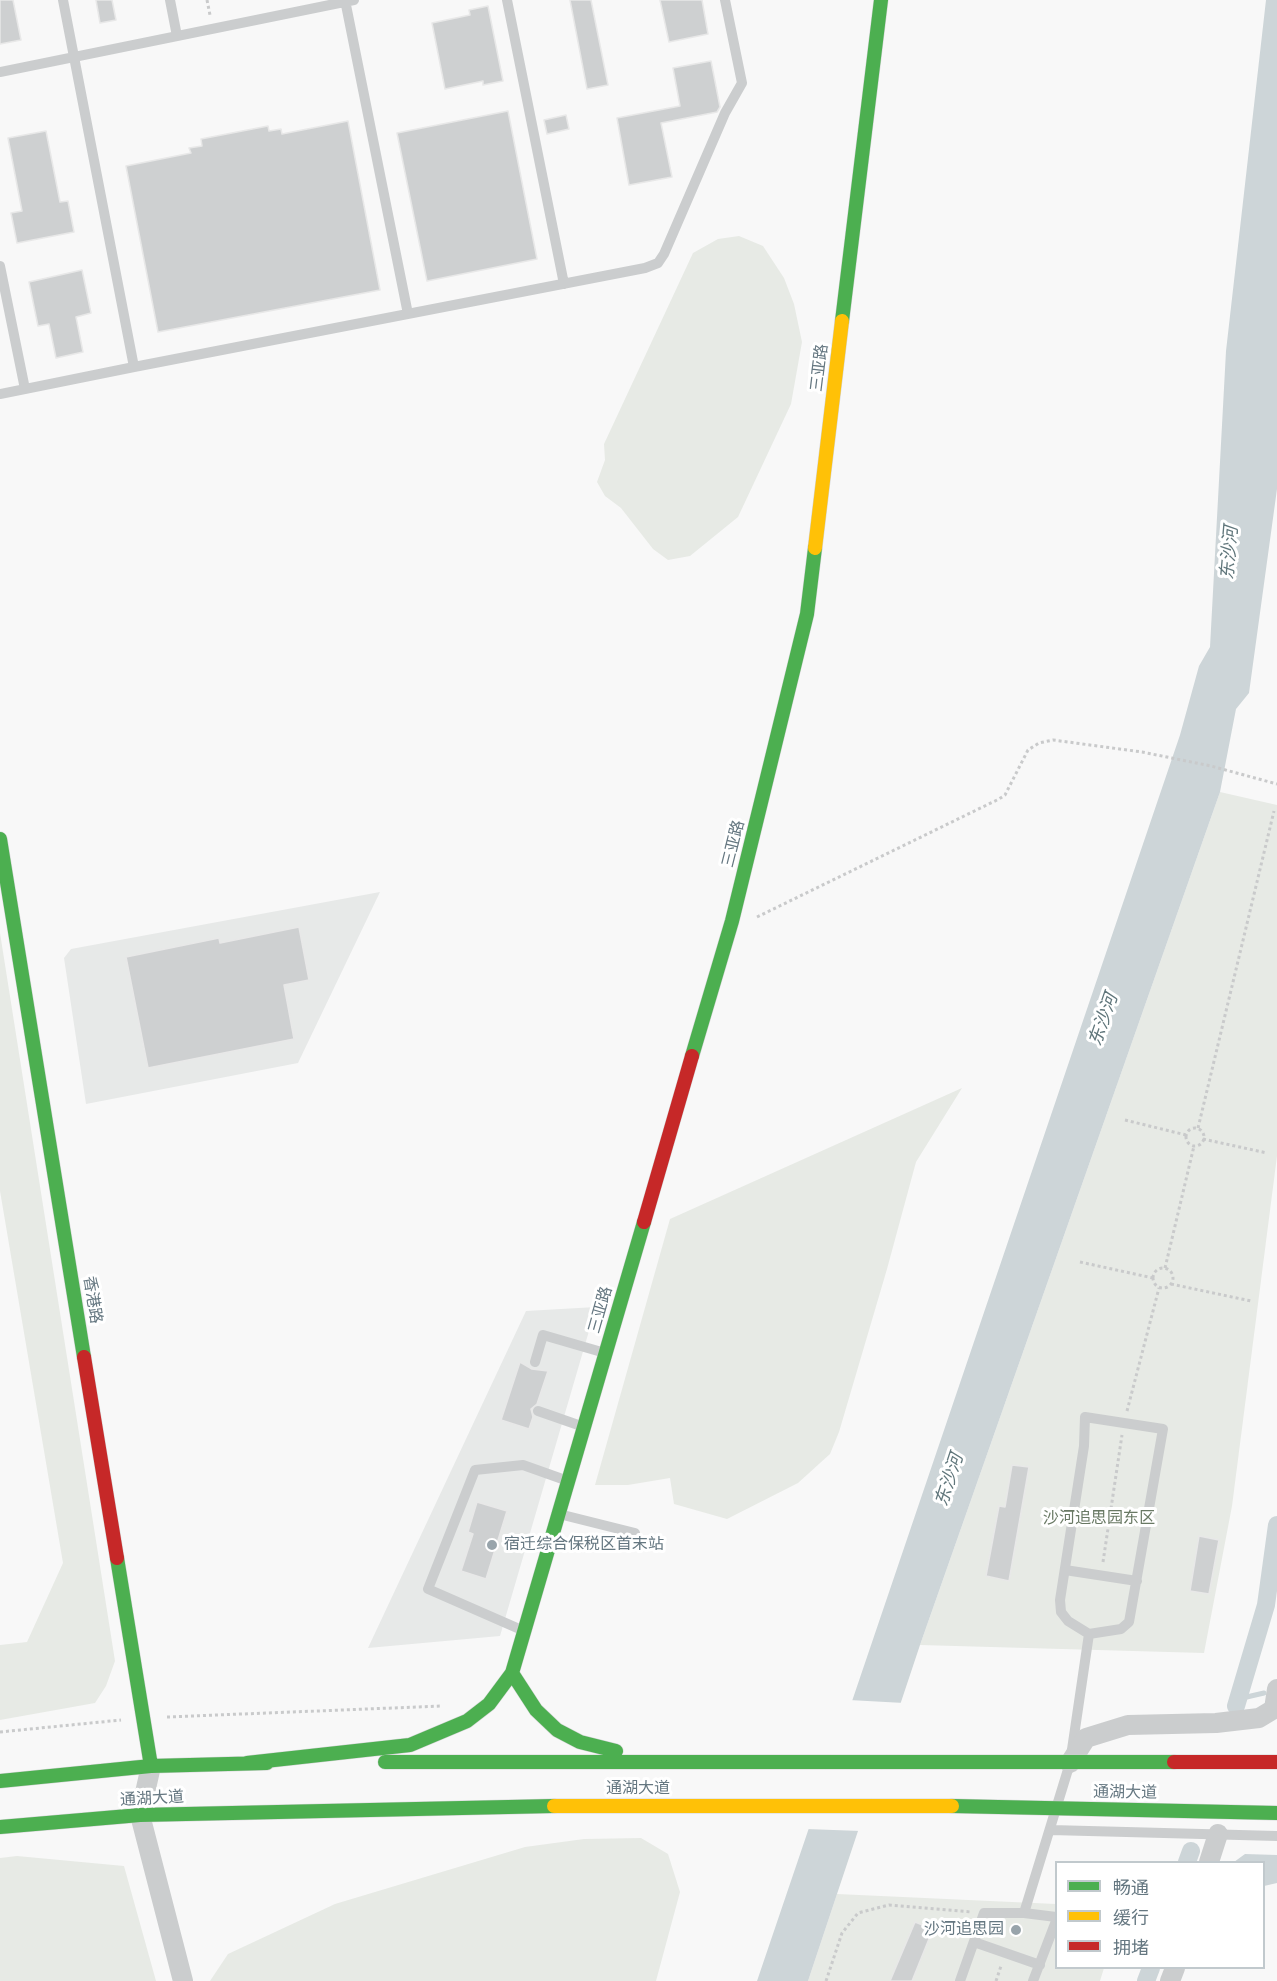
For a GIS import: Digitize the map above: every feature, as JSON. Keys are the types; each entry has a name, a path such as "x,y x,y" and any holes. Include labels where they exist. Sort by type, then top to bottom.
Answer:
{"street":[{"name":"三亚路","path":"512,1673 732,921 807,614 881,0"},
{"name":"香港路","path":"0,839 151,1766"},
{"path":"247,1763 376,1750 419,1742 467,1721 489,1704 512,1673 519,1688 543,1716 557,1730 580,1742 608,1749 685,1761"},
{"path":"1070,1763 1086,1738 1128,1725 1216,1723 1259,1718 1274,1709 1277,1689"},
{"name":"通湖大道","path":"0,1781 151,1766 247,1763 1277,1762"},
{"path":"151,1766 140,1815 183,1981"},
{"name":"通湖大道","path":"0,1827 140,1815 491,1806 928,1805 1277,1813"},
{"path":"1210,1861 1218,1834"}],"lane":[{"path":"63,0 134,367"},
{"path":"170,0 177,36"},
{"path":"507,0 564,284"},
{"path":"0,394 645,268 658,262 664,254 725,113 742,83 725,0"},
{"path":"0,72 348,1 408,314"},
{"path":"0,266 25,389"},
{"path":"535,1362 543,1335 606,1353"},
{"path":"538,1411 584,1427"},
{"path":"1085,1417 1162,1429 1129,1622 1121,1629 1089,1634 1068,1622 1061,1612 1065,1570 1084,1446 1085,1417"},
{"path":"524,1631 428,1589 475,1470 523,1465 568,1481"},
{"path":"559,1514 635,1533"},
{"path":"1065,1570 1137,1581"},
{"path":"1024,1913 1070,1763 1089,1634"},
{"path":"1050,1830 1277,1836"},
{"path":"960,1981 984,1913 1024,1913 1055,1919"},
{"path":"1034,1981 1055,1922"},
{"path":"974,1942 1040,1965"}],"path":[{"path":"732,921 763,915 999,799 1005,795 1028,750 1039,743 1053,740 1143,752 1211,766 1277,784"},
{"path":"1198,1128 1274,811"},
{"path":"1125,1120 1186,1135"},
{"path":"1194,1146 1187,1141 1186,1135 1191,1129 1198,1128"},
{"path":"1194,1146 1200,1144 1203,1139 1203,1133 1198,1128"},
{"path":"1203,1139 1267,1153"},
{"path":"1165,1268 1194,1146"},
{"path":"1080,1262 1152,1278"},
{"path":"1152,1278 1158,1269 1165,1268"},
{"path":"1165,1268 1172,1275 1171,1284"},
{"path":"1152,1278 1154,1284 1159,1288 1171,1284 1251,1301"},
{"path":"0,1732 144,1718 453,1705"},
{"path":"826,1981 842,1933 858,1913 889,1905 984,1913"}],"shaded area":[{"path":"380,892 298,1063 86,1104 64,958 71,949"},
{"path":"596,1307 500,1636 368,1648 526,1311"}],"green space":[{"path":"739,236 763,246 784,278 794,304 802,342 791,404 738,517 690,556 668,560 653,549 621,508 605,496 597,482 605,460 604,444 693,253 718,239"},
{"name":"沙河追思园东区","path":"1220,792 1277,805 1277,1156 1232,1506 1204,1653 920,1645"},
{"path":"0,933 115,1661 106,1686 95,1703 0,1720 0,1645 27,1642 63,1563 0,1191"},
{"path":"962,1088 916,1162 839,1432 830,1454 798,1483 727,1519 674,1504 670,1478 628,1485 595,1485 670,1219"},
{"path":"641,1838 668,1854 680,1892 656,1981 210,1981 228,1954 335,1904 525,1847 584,1839"},
{"path":"17,1856 124,1866 156,1981 0,1981 0,1858"},
{"path":"837,1894 1055,1904 1055,1969 1104,1969 1100,1981 808,1981"}],"water":[{"name":"东沙河","path":"1266,0 1277,0 1277,489 1249,693 1236,709 1220,792 920,1645 808,1981 757,1981 1180,735 1199,666 1210,647 1226,351"},
{"path":"1245,1854 1277,1855 1277,1883 1265,1886 1265,1861 1235,1861"}],"pier":[{"path":"849,1700 904,1703 861,1831 806,1829"}],"building":[{"path":"0,0 13,0 21,40 0,44"},
{"path":"96,0 112,0 116,20 100,23"},
{"path":"570,0 591,0 608,85 587,89"},
{"path":"660,0 702,0 708,34 669,42"},
{"path":"488,6 503,81 483,85 483,81 445,89 432,23 470,15 469,10"},
{"path":"711,61 720,107 717,112 661,123 672,177 629,185 617,118 680,106 673,68"},
{"path":"508,111 537,259 427,281 397,133"},
{"path":"566,115 569,129 547,134 544,120"},
{"path":"348,121 380,290 158,332 126,166 191,153 189,148 202,146 201,139 268,126 269,131 281,129 282,134"},
{"path":"46,131 60,202 68,201 74,232 17,243 11,213 22,211 8,138"},
{"path":"82,270 91,313 76,317 83,352 56,358 49,324 38,326 29,282"},
{"path":"299,927 309,980 284,985 294,1039 148,1068 126,957 219,938 220,943"},
{"path":"520,1362 532,1369 548,1371 537,1404 531,1409 533,1417 529,1429 501,1420"},
{"path":"1012,1465 1029,1467 1009,1581 986,1576 999,1506 1005,1507"},
{"path":"477,1502 507,1511 486,1579 461,1571 473,1534 468,1532"},
{"path":"1199,1536 1219,1540 1209,1594 1190,1591"},
{"path":"915,1922 933,1929 912,1981 890,1981"}],"waterway":[{"path":"1236,1706 1266,1605 1277,1525"},
{"path":"1238,1699 1264,1693"},
{"path":"1187,1861 1191,1851"},
{"path":"1146,1981 1151,1969"}],"traffic: fast":[{"path":"842,321 881,0"},
{"path":"692,1056 732,921 807,614 815,548"},
{"path":"0,839 84,1357"},
{"path":"247,1763 410,1745 467,1721 489,1704 512,1673 644,1222"},
{"path":"117,1558 151,1766"},
{"path":"512,1673 536,1710 557,1730 580,1742 616,1751"},
{"path":"385,1762 1174,1762"},
{"path":"0,1781 151,1766 267,1763"},
{"path":"0,1827 140,1815 554,1806"},
{"path":"952,1806 1277,1813"}],"traffic: slow":[{"path":"815,548 842,321"},
{"path":"554,1806 952,1806"}],"traffic: jam":[{"path":"644,1222 692,1056"},
{"path":"84,1357 117,1558"},
{"path":"1174,1762 1277,1762"}],"place":[{"name":"宿迁综合保税区首末站","path":"492,1545"},
{"name":"沙河追思园","path":"1016,1930"}]}
